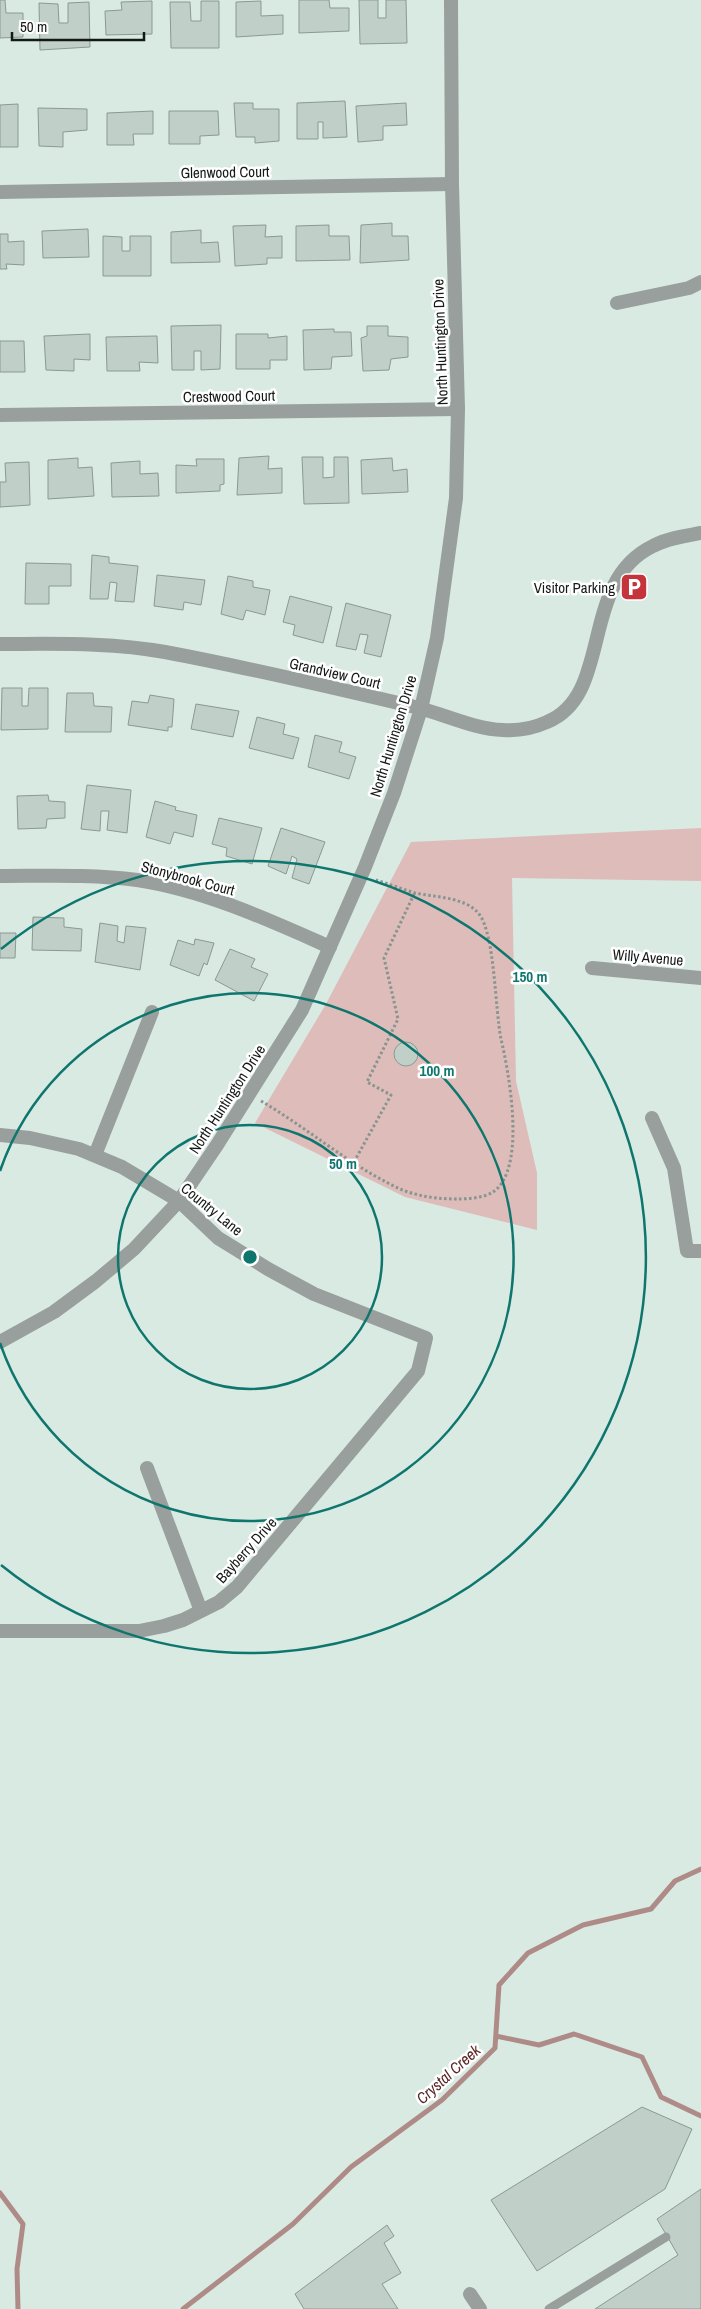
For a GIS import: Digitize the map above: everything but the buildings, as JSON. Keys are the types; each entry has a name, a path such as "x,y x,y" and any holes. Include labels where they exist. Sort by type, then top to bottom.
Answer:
{"street":[{"name":"North Huntington Drive","path":"0,1342 54,1312 96,1281 134,1249 179,1201 250,1094 302,1010 362,875 394,794 421,709 437,638 456,498 458,409 452,184 451,0"},
{"name":"Glenwood Court","path":"0,192 452,184"},
{"path":"617,303 689,288 701,282"},
{"name":"Crestwood Court","path":"0,415 458,409"},
{"name":"Grandview Court","path":"0,644 106,644 163,652 421,709 502,730 528,728 549,722 572,704 586,678 601,616 610,590 622,572 651,547 666,540 701,533"},
{"name":"Stonybrook Court","path":"0,876 79,876 137,880 192,894 242,910 330,947"},
{"name":"Willy Avenue","path":"592,968 701,978"},
{"path":"94,1155 152,1012"},
{"path":"652,1118 674,1168 694,1251"},
{"name":"Country Lane","path":"0,1135 30,1138 80,1149 122,1167 179,1201 218,1238 314,1294 426,1338"},
{"name":"Bayberry Drive","path":"0,1631 139,1631 183,1620 219,1602 237,1587 418,1371 426,1338"},
{"path":"147,1468 201,1611"},
{"path":"470,2294 480,2309"}],"lane":[{"path":"550,2309 666,2237"}],"path":[{"path":"250,1094 388,1184 422,1196 442,1199 464,1199 493,1193 503,1180 508,1169 511,1144 512,1100 497,1020 491,955 484,923 479,914 471,907 362,875"},
{"path":"354,1162 390,1095 366,1082 398,1019 384,958 415,892"}],"shaded area":[{"path":"701,828 701,881 512,878 516,1081 537,1173 537,1230 405,1197 255,1123 326,1004 411,842"}],"waterway":[{"name":"Crystal Creek","path":"183,2309 293,2224 351,2167 442,2100 495,2048 499,1985 528,1953 583,1925 651,1909 675,1881 701,1869"},
{"path":"496,2036 539,2045 574,2034 642,2057 661,2097 701,2116"},
{"path":"0,2193 23,2224 17,2269 18,2309"}],"place":[{"name":"Visitor Parking","path":"634,587"}]}
